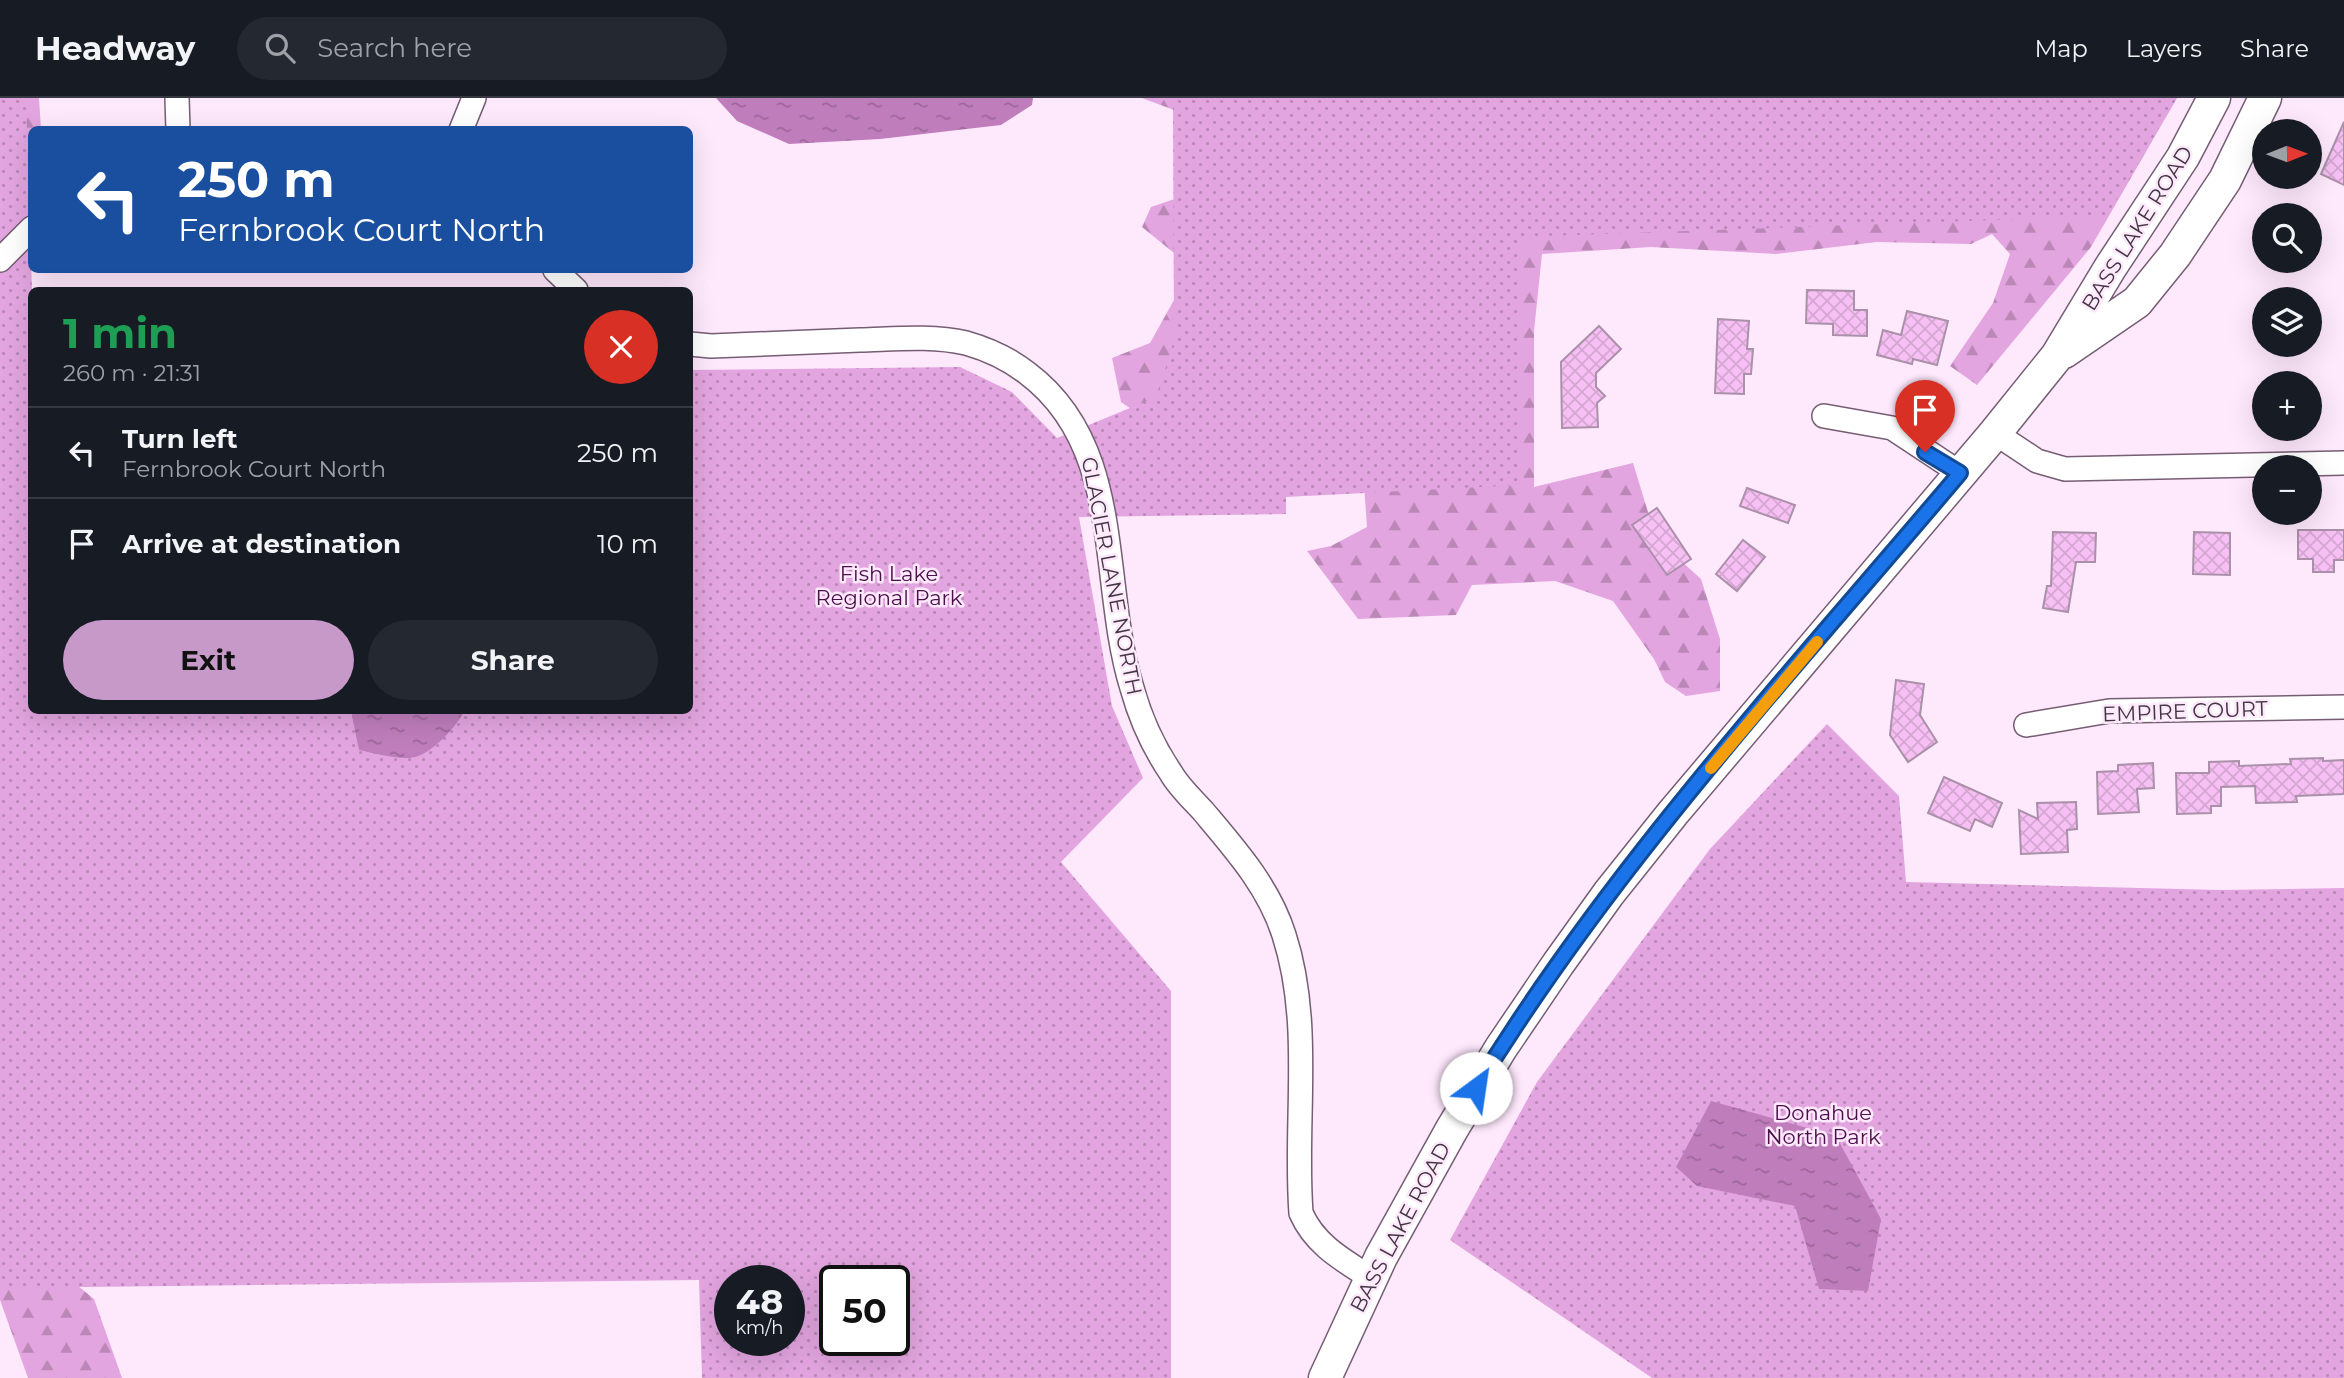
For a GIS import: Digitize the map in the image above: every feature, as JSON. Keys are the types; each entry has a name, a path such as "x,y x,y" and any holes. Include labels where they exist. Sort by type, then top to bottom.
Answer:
{"main road":[{"name":"BASS LAKE ROAD","path":"1325,1378 1371,1278 1446,1139 1501,1048 1608,893 2057,356 2110,268 2183,157 2214,98"},
{"name":"BASS LAKE ROAD","path":"2057,356 2137,302 2175,256 2225,180 2266,98"}],"street":[{"path":"177,98 178,126"},
{"path":"463,126 474,98"},
{"path":"0,260 28,232"},
{"path":"558,273 573,287"},
{"name":"GLACIER LANE NORTH","path":"693,344 711,346 929,338 965,343 998,355 1026,372 1055,397 1072,420 1085,443 1098,487 1121,643 1132,688 1149,732 1171,774 1233,847 1263,888 1284,934 1296,982 1299,1030 1301,1213 1307,1228 1319,1242 1371,1278"},
{"path":"1824,416 1892,428 1960,473"},
{"path":"1995,433 2037,461 2065,469 2344,463"},
{"name":"EMPIRE COURT","path":"2026,725 2109,711 2344,707"}],"green space":[{"path":"0,98 39,98 41,126 28,126 28,202 0,222"},
{"name":"Fish Lake Regional Park","path":"0,98 26,98 28,273 31,273 32,287 28,287 28,714 693,714 693,370 960,367 1012,392 1057,438 1157,397 1174,340 1173,98 2177,98 2107,216 1518,237 1521,485 1286,497 1286,514 1079,517 1112,706 1143,778 1061,862 1171,991 1171,1378 702,1378 699,1280 0,1288"},
{"path":"1142,98 2177,98 2091,247 1977,385 1950,366 1993,303 2010,254 1992,234 1971,244 1877,242 1776,254 1651,247 1542,254 1534,331 1534,487 1633,463 1656,538 1701,579 1720,639 1720,691 1686,696 1665,682 1654,659 1613,601 1555,581 1472,585 1456,615 1358,619 1307,551 1331,546 1367,527 1363,470 1156,426 1121,402 1112,358 1150,343 1174,300 1174,253 1142,227 1151,207 1201,190 1182,113"},
{"name":"Donahue North Park","path":"1827,724 1899,796 1906,882 2219,890 2344,888 2344,1378 1652,1378 1450,1240 1537,1082 1710,849"},
{"path":"0,896 5,1226 94,1299 122,1378 28,1378 0,1300"}],"water":[{"path":"716,98 1033,98 1032,105 1001,125 880,139 789,144 737,121"},
{"path":"352,714 462,714 438,743 418,756 405,758 359,750"},
{"path":"1711,1101 1836,1136 1881,1219 1868,1291 1819,1289 1795,1206 1697,1186 1676,1167"}],"building":[{"path":"2344,122 2344,185 2322,174"},
{"path":"1807,290 1854,291 1854,310 1867,310 1867,336 1833,335 1833,324 1806,323"},
{"path":"1907,311 1948,321 1937,365 1913,359 1912,364 1877,355 1883,330 1901,335"},
{"path":"1718,319 1749,321 1747,349 1753,349 1751,374 1744,374 1744,394 1715,393"},
{"path":"1599,326 1621,349 1596,373 1596,387 1605,396 1597,403 1598,427 1562,428 1561,362"},
{"path":"1747,488 1795,505 1788,523 1740,506"},
{"path":"1657,508 1691,559 1667,575 1632,525"},
{"path":"2298,530 2344,530 2344,560 2334,560 2334,572 2313,572 2313,559 2298,559"},
{"path":"2053,532 2096,533 2095,562 2076,562 2068,612 2043,608 2047,586 2051,586"},
{"path":"2194,532 2230,533 2230,575 2193,574"},
{"path":"1743,540 1765,557 1737,591 1716,574"},
{"path":"1896,680 1924,684 1920,715 1937,742 1908,762 1890,735"},
{"path":"2323,758 2323,761 2344,760 2344,794 2296,796 2297,802 2256,803 2255,786 2221,787 2221,806 2211,806 2211,813 2177,814 2176,773 2209,773 2209,762 2239,761 2239,766 2291,764 2290,759"},
{"path":"2153,763 2154,788 2137,789 2139,812 2098,814 2097,772 2118,771 2118,765"},
{"path":"1944,777 2002,803 1992,827 1975,819 1970,831 1928,813"},
{"path":"2076,802 2077,829 2067,830 2068,852 2021,854 2019,810 2038,819 2037,803"}],"slow traffic":[{"path":"1711,768 1817,642"}],"route":[{"path":"1476,1088 1608,893 1960,473 1925,452"}]}
